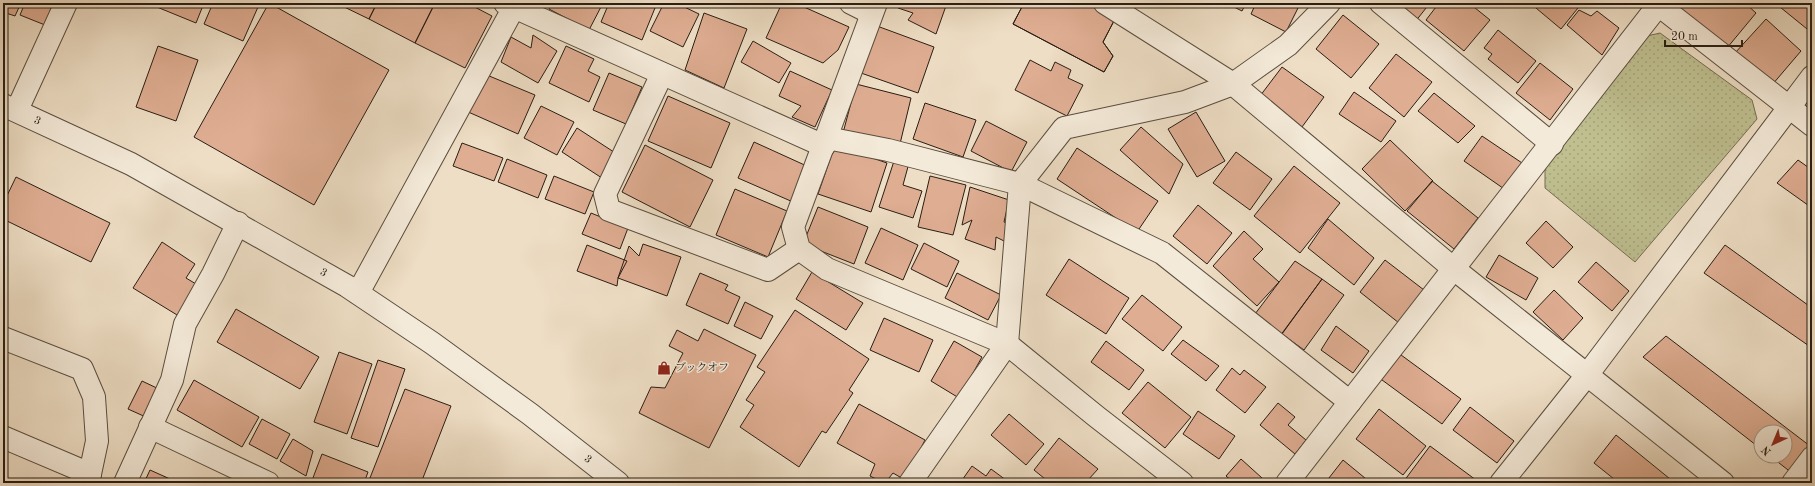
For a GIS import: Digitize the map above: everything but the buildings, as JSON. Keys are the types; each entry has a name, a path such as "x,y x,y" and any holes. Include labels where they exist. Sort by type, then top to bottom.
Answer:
{"street":[{"path":"10,107 66,3"},
{"path":"851,3 874,8 794,227 799,249 827,268 1007,344 1182,483"},
{"path":"1105,3 1233,84 1454,269 1723,483"},
{"path":"910,483 1007,344 1020,184 1064,128 1185,102 1233,84 1288,46 1329,3"},
{"path":"1381,3 1552,144"},
{"path":"1287,483 1552,144 1658,4 1812,125"},
{"path":"358,293 509,5 662,74 826,142 888,150 1020,184 1162,253 1350,402"},
{"path":"662,74 606,194 609,210 768,270 799,249"},
{"path":"1501,483 1587,375 1812,77"},
{"name":"3","path":"10,107 131,164 238,223 358,293 432,343 530,414 618,483"},
{"path":"125,483 172,380 185,324 213,274 238,223"},
{"path":"3,338 82,369 94,397 97,441 86,478 3,437"},
{"path":"150,427 268,483"},
{"path":"1793,483 1812,458"}],"green space":[{"path":"1660,33 1752,100 1757,119 1635,262 1545,188 1545,162 1647,36"}],"place":[{"name":"ブックオフ","path":"664,368"}]}
